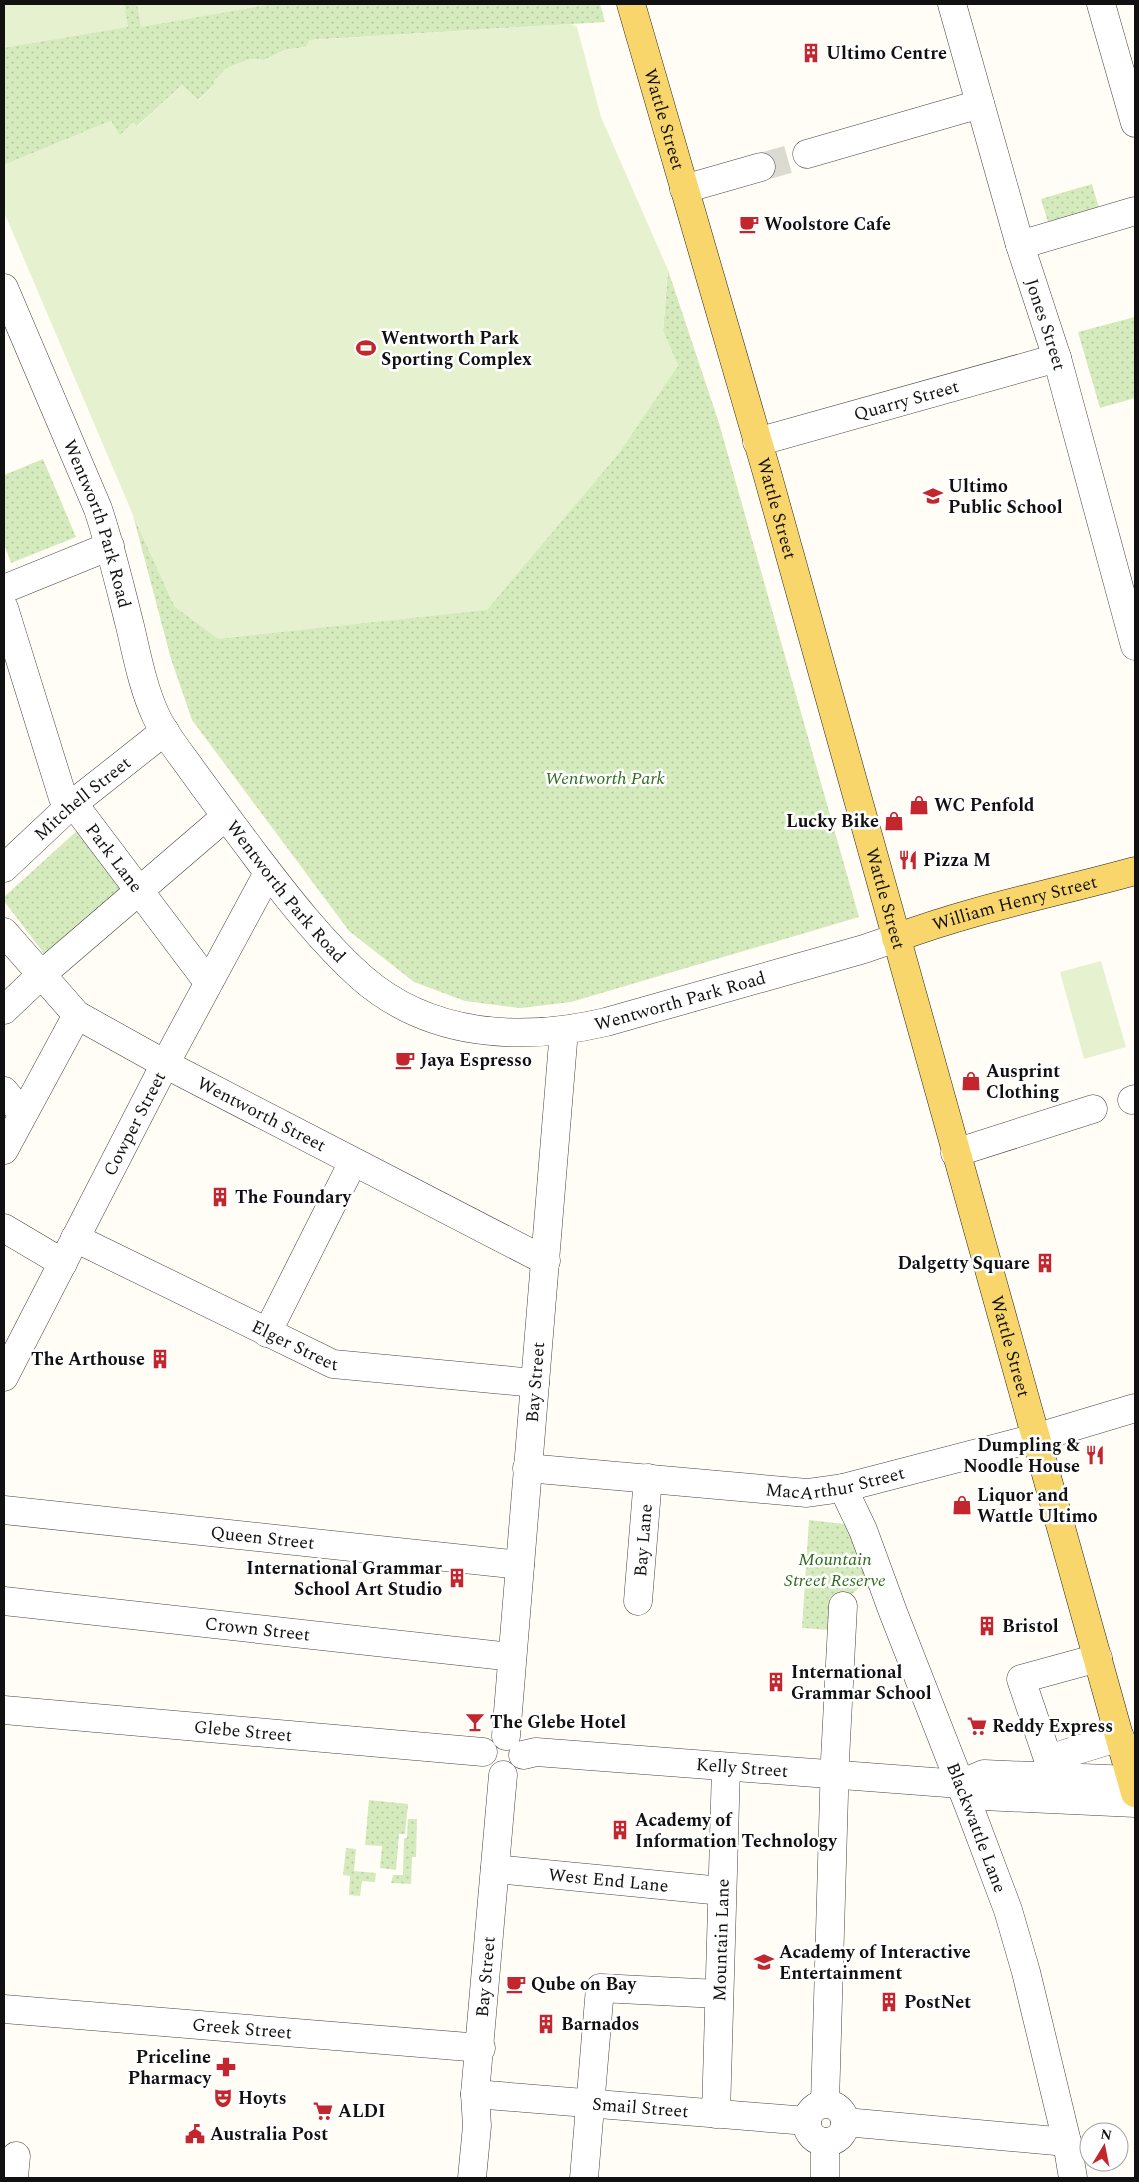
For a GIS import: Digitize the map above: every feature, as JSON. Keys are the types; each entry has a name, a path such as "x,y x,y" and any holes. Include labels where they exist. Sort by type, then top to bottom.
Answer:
{"main road":[{"name":"Wattle Street","path":"631,4 896,938 1134,1792"},
{"name":"William Henry Street","path":"896,938 921,928 1135,871"}],"street":[{"name":"Jones Street","path":"952,4 1020,245 1057,358 1135,646"},
{"path":"1101,4 1135,123"},
{"path":"807,154 980,104"},
{"path":"684,189 761,167"},
{"path":"1020,245 1135,211"},
{"name":"Wentworth Park Road","path":"4,288 98,509 110,546 144,680 156,715 165,731 225,817 268,873 339,956 362,978 402,1005 445,1023 491,1032 531,1034 606,1022 864,949 896,938"},
{"name":"Quarry Street","path":"756,442 1057,358"},
{"path":"4,589 110,546"},
{"name":"Park Lane","path":"4,608 63,798 82,815 208,982"},
{"name":"Mitchell Street","path":"4,868 70,806 165,731"},
{"path":"4,1010 41,975 225,817"},
{"name":"Cowper Street","path":"4,1377 165,1064 268,873"},
{"name":"Wentworth Street","path":"4,932 77,1015 165,1064 546,1261"},
{"path":"4,1150 77,1015"},
{"name":"Bay Street","path":"514,1745 512,1657 564,1030"},
{"path":"4,1091 23,1114"},
{"path":"955,1153 1092,1109"},
{"path":"267,1333 353,1162"},
{"path":"4,1228 63,1263"},
{"name":"Elger Street","path":"75,1238 332,1364 535,1383"},
{"name":"MacArthur Street","path":"527,1468 807,1493 843,1488 1035,1438 1135,1408"},
{"name":"Bay Lane","path":"638,1601 648,1478"},
{"name":"Blackwattle Lane","path":"843,1488 863,1530 893,1612 970,1792 1026,1972 1067,2142 1073,2178"},
{"name":"Queen Street","path":"4,1510 520,1565"},
{"name":"Crown Street","path":"4,1601 512,1657"},
{"path":"816,2112 837,2107 841,2111 845,2122 844,2128 837,2138 825,2142 819,2141 810,2133 816,2112 843,1606"},
{"path":"1098,1658 1022,1680 1048,1759 1120,1737"},
{"name":"Glebe Street","path":"4,1710 484,1752"},
{"path":"499,1736 514,1745 522,1763 518,1770 503,1776 490,1771 486,1766 484,1752 489,1742 499,1736"},
{"name":"Kelly Street","path":"514,1745 536,1752 834,1776 970,1792 984,1774 1134,1792"},
{"name":"Mountain Lane","path":"716,2114 726,1768"},
{"name":"Bay Street","path":"472,2178 477,2126 475,2094 494,1869 504,1785 503,1776"},
{"name":"West End Lane","path":"494,1869 722,1891"},
{"path":"584,2178 600,1988 718,1994"},
{"name":"Greek Street","path":"4,2009 480,2048"},
{"name":"Smail Street","path":"475,2094 716,2114 816,2112"},
{"path":"845,2122 1067,2142"},
{"path":"825,2142 825,2178"}],"green space":[{"path":"4,4 600,4 605,22 310,40 306,47 285,50 264,60 249,59 215,84 198,100 182,85 136,127 133,122 120,136 111,121 4,165"},
{"path":"4,4 124,4 128,27 4,48"},
{"path":"137,4 273,4 141,27"},
{"name":"Wentworth Park Sporting Complex","path":"571,24 577,27 601,117 668,270 663,331 678,366 620,452 487,610 218,639 175,607 133,515 4,212 4,165 111,121 120,136 133,122 137,127 182,85 199,100 215,84 213,82 226,68 249,59 264,60 285,50 306,47 310,40"},
{"path":"1092,184 1101,215 1050,229 1041,199"},
{"name":"Wentworth Park","path":"668,270 719,423 859,917 571,1002 521,1008 465,1001 414,982 349,931 192,720 171,659 133,515 175,607 678,366 663,331"},
{"path":"1135,317 1135,398 1100,408 1078,332"},
{"path":"43,459 76,537 11,563 4,544 4,475"},
{"path":"79,829 127,890 49,960 4,901 4,897"},
{"path":"1101,961 1126,1047 1084,1059 1060,972"},
{"name":"Mountain Street Reserve","path":"809,1520 852,1525 874,1589 859,1588 837,1607 829,1630 802,1628"},
{"path":"369,1800 408,1804 405,1834 399,1834 396,1870 380,1868 382,1846 365,1845"},
{"path":"408,1819 417,1819 416,1857 412,1857 411,1884 391,1883 393,1875 403,1875 404,1838 407,1838"},
{"path":"346,1848 356,1849 354,1871 376,1873 375,1882 362,1881 360,1896 349,1895 350,1876 343,1875"}],"tunnel":[{"path":"761,167 807,154"}],"place":[{"name":"Ultimo Centre","path":"811,53"},
{"name":"Woolstore Cafe","path":"749,224"},
{"name":"Wentworth Park Sporting Complex","path":"366,348"},
{"name":"Ultimo Public School","path":"933,496"},
{"name":"WC Penfold","path":"919,805"},
{"name":"Lucky Bike","path":"894,821"},
{"name":"Pizza M","path":"908,860"},
{"name":"Jaya Espresso","path":"405,1060"},
{"name":"Ausprint Clothing","path":"971,1081"},
{"name":"The Foundary","path":"220,1197"},
{"name":"Dalgetty Square","path":"1045,1263"},
{"name":"The Arthouse","path":"160,1359"},
{"name":"Dumpling & Noodle House","path":"1095,1455"},
{"name":"Liquor and Wattle Ultimo","path":"962,1505"},
{"name":"International Grammar School Art Studio","path":"457,1578"},
{"name":"Bristol","path":"987,1626"},
{"name":"International Grammar School","path":"776,1682"},
{"name":"The Glebe Hotel","path":"475,1722"},
{"name":"Reddy Express","path":"977,1726"},
{"name":"Academy of Information Technology","path":"620,1830"},
{"name":"Academy of Interactive Entertainment","path":"764,1962"},
{"name":"Qube on Bay","path":"516,1984"},
{"name":"PostNet","path":"889,2002"},
{"name":"Barnados","path":"546,2024"},
{"name":"Priceline Pharmacy","path":"226,2067"},
{"name":"Hoyts","path":"223,2098"},
{"name":"ALDI","path":"323,2111"},
{"name":"Australia Post","path":"195,2134"}]}
